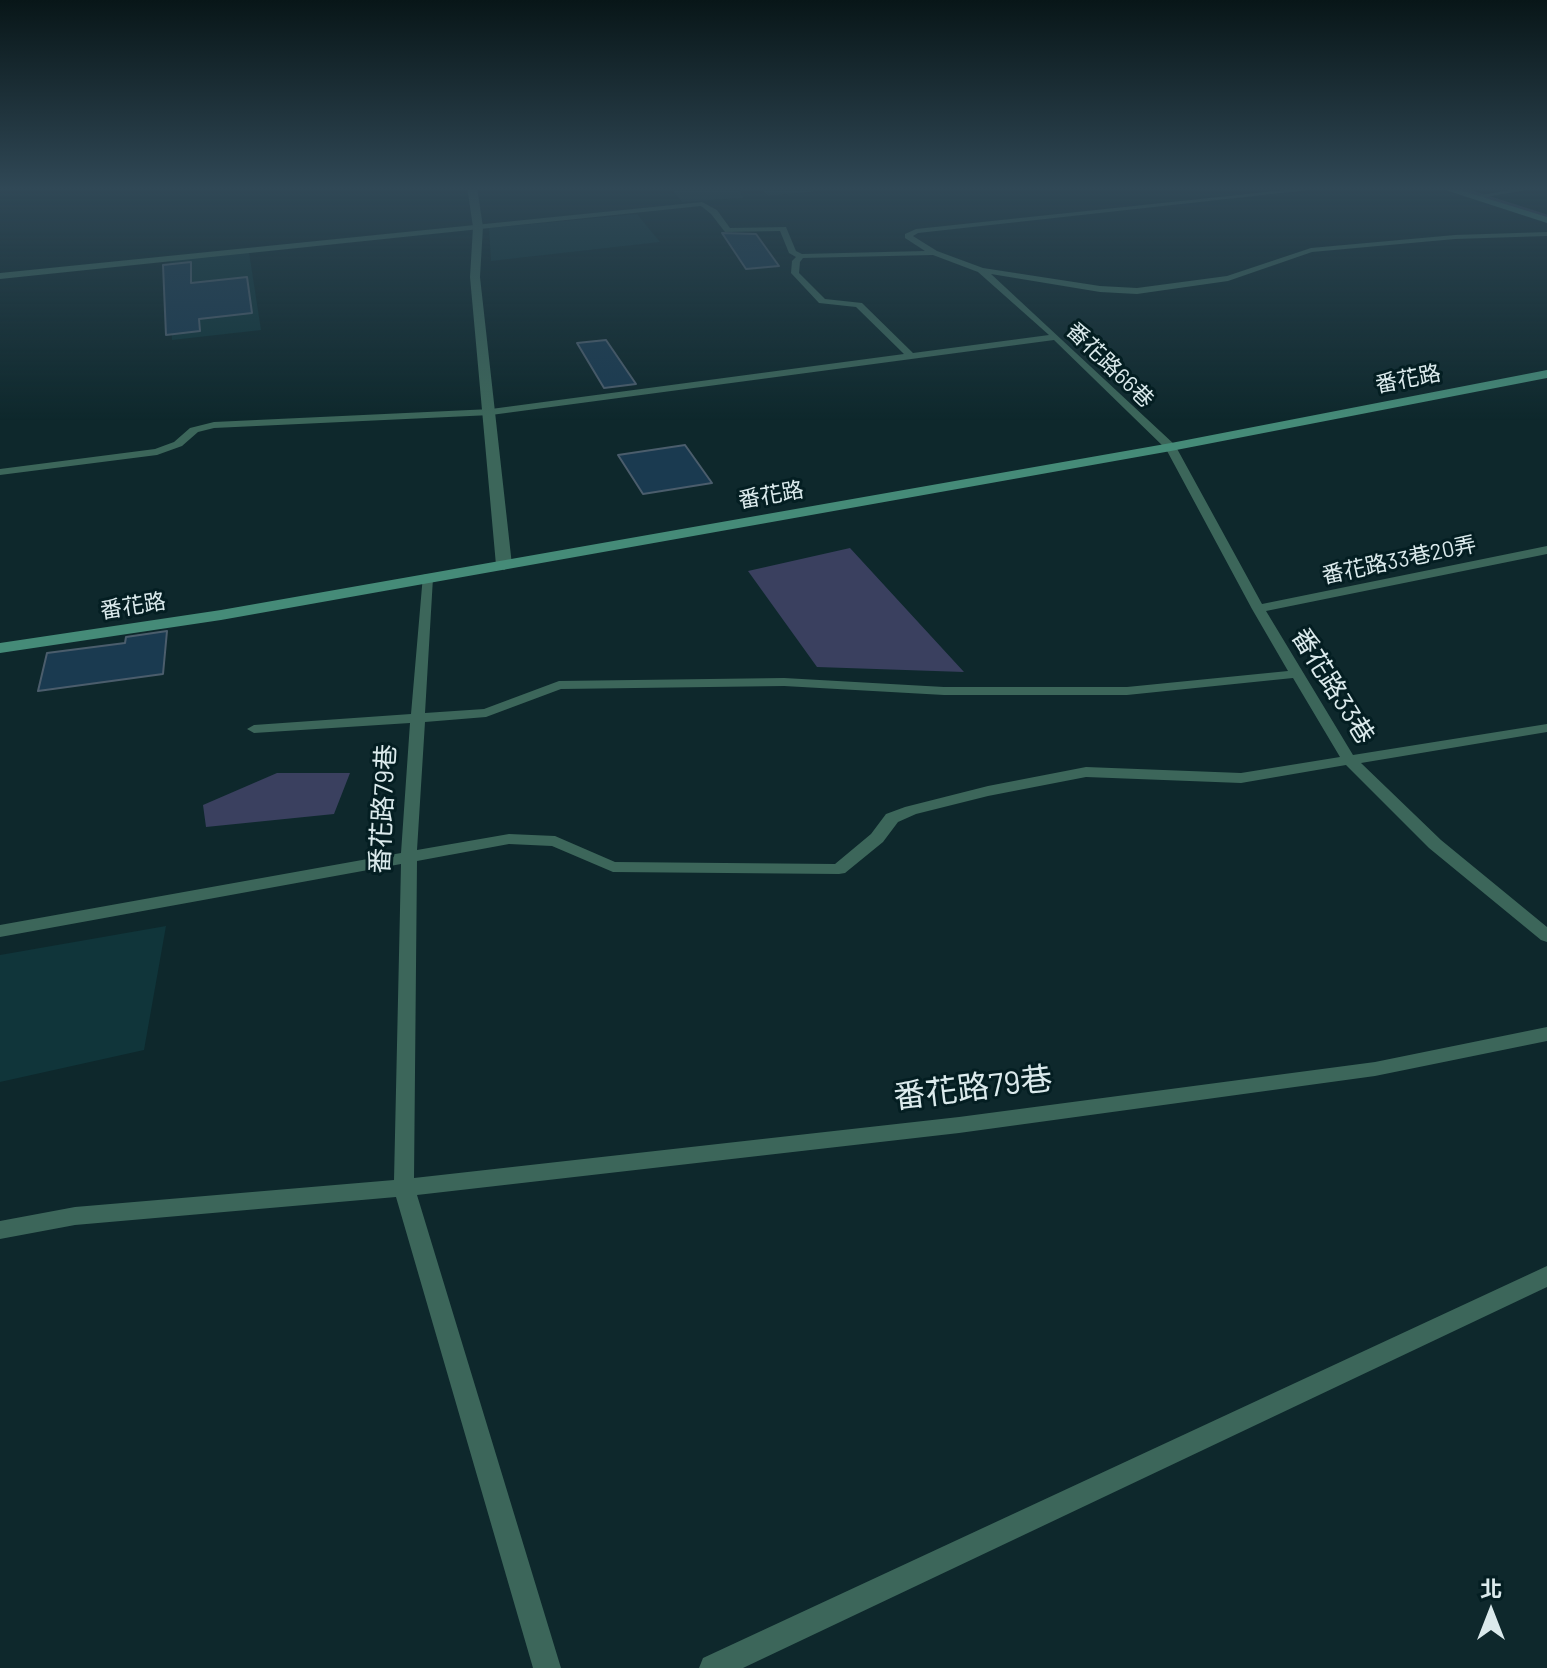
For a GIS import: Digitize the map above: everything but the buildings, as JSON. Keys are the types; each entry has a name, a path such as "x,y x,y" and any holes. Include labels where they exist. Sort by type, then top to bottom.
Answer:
{"main road":[{"name":"番花路","path":"0,648 221,615 1171,447 1547,374"}],"street":[{"path":"476,265 504,565"}],"lane":[{"path":"0,276 109,265"},
{"path":"796,265 795,273 822,301 859,305 910,355"},
{"name":"番花路66巷","path":"967,265 981,270 1171,447"},
{"path":"981,270 1109,290 1137,291 1228,278 1267,265"},
{"path":"0,472 157,452 178,444 194,430 214,425 491,412 1056,337"},
{"name":"番花路33巷","path":"1171,447 1258,609 1349,760 1435,844 1547,936"},
{"name":"番花路33巷20弄","path":"1258,609 1547,550"},
{"name":"番花路79巷","path":"427,578 409,856 404,1188 547,1668"},
{"path":"254,729 486,713 559,685 784,682 944,691 1127,691 1295,674"},
{"path":"0,931 509,839 555,841 613,867 839,869 877,838 892,818 911,810 988,791 1086,772 1241,778 1547,728"},
{"name":"番花路79巷","path":"0,1230 75,1216 404,1188 959,1125 1359,1071 1547,1034"},
{"path":"713,1668 1547,1276"}],"shaded area":[{"path":"170,265 251,265 261,330 172,340"},
{"path":"850,548 964,672 817,667 748,571"},
{"path":"277,773 350,773 334,814 206,827 203,805"},
{"path":"166,926 144,1050 0,1082 0,955"}]}
